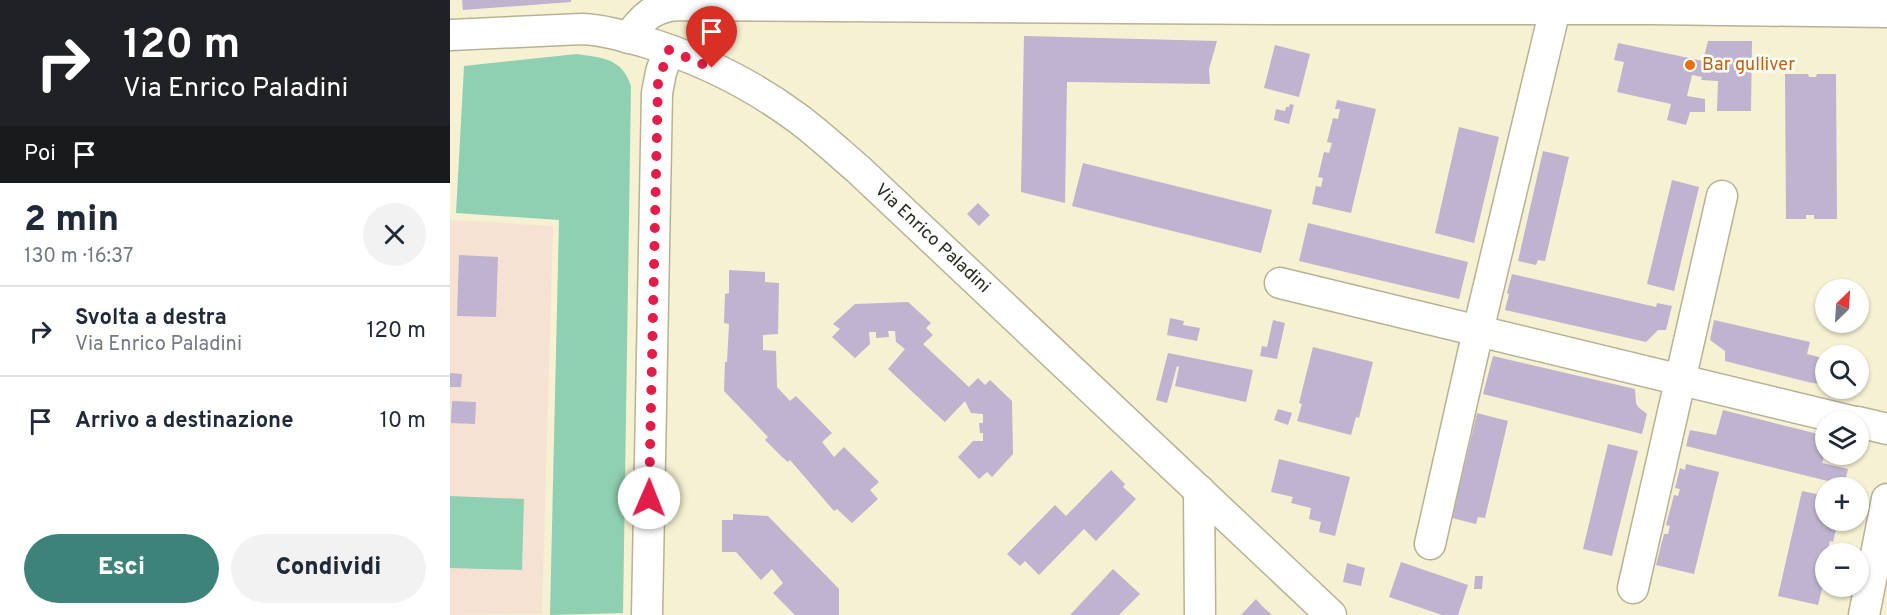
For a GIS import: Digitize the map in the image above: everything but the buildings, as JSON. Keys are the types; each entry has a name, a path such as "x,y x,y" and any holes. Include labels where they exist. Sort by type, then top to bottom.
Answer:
{"street":[{"path":"637,19 659,8 677,4 1225,4 1555,9 1627,5 1887,12"},
{"path":"1430,544 1555,9"},
{"name":"Via Enrico Paladini","path":"450,35 582,29 599,31 637,19 669,50 712,68 761,93 796,117 876,186 1331,615"},
{"path":"647,615 657,93 669,50"},
{"path":"1633,588 1722,196"},
{"path":"1280,283 1815,412"},
{"path":"1869,425 1887,429"},
{"path":"1199,490 1200,615"},
{"path":"1864,615 1887,500"}],"shaded area":[{"path":"450,220 553,226 542,614 450,615"}],"green space":[{"path":"577,54 603,58 617,65 631,86 623,613 550,615 559,220 456,213 464,66"},
{"path":"450,496 524,499 522,570 450,568"}],"place":[{"name":"Bar gulliver","path":"1690,65"}],"route":[{"path":"649,498 658,82 669,50 712,68"}]}
